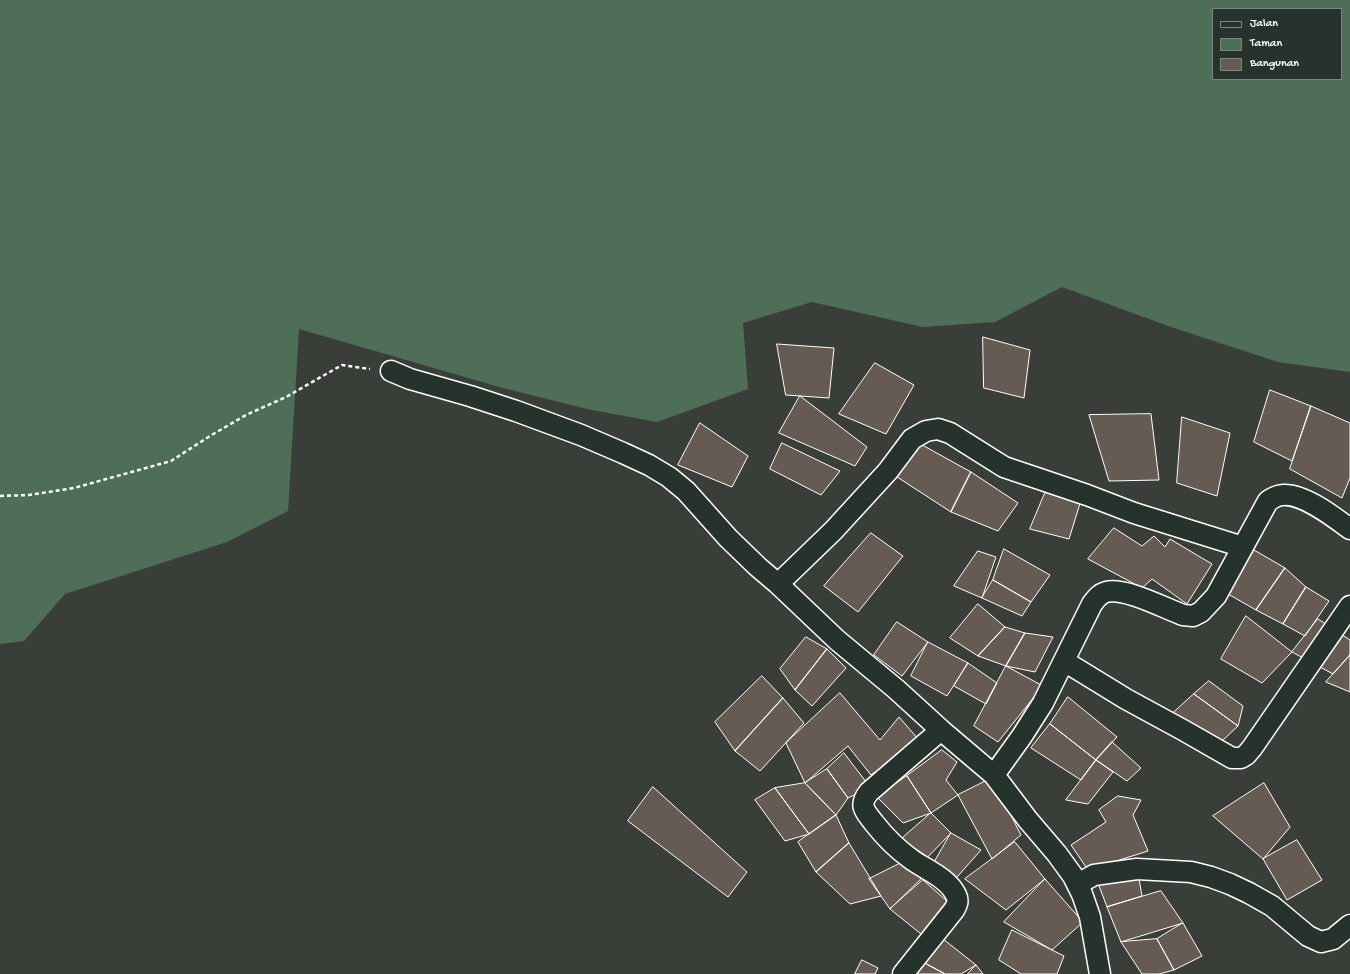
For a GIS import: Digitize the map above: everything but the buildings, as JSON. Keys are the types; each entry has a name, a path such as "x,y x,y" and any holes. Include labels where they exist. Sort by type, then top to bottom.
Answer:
{"street":[{"path":"391,372 470,396 581,435 623,452 669,477 686,492 728,538 837,640 896,689 994,775 1028,820 1057,854 1078,884 1090,917 1100,974"},
{"path":"778,584 832,531 888,471 912,439 926,431 938,429 950,433 1004,467 1029,474 1134,513 1242,547"},
{"path":"994,775 1022,736 1043,703 1092,604 1098,597 1106,592 1130,594 1183,615 1193,616 1201,612 1216,596 1268,501 1275,496 1284,494 1298,497 1314,505 1350,529"},
{"path":"1064,661 1126,699 1222,753 1232,758 1241,758 1252,748 1350,606"},
{"path":"903,974 954,910 958,901 957,897 949,886 940,878 910,858 889,841 864,810 863,803 869,792 941,730"},
{"path":"1078,884 1094,875 1137,869 1191,872 1230,884 1255,896 1272,906 1308,936 1321,942 1333,939 1350,925"}],"path":[{"path":"0,496 29,495 74,488 171,461 246,415 286,397 342,365 391,372"}],"green space":[{"path":"0,0 1350,0 1350,372 1278,362 1168,326 1062,287 995,322 923,327 812,302 743,323 748,389 657,422 587,409 503,388 299,329 288,511 227,542 65,594 24,641 0,644"}]}
